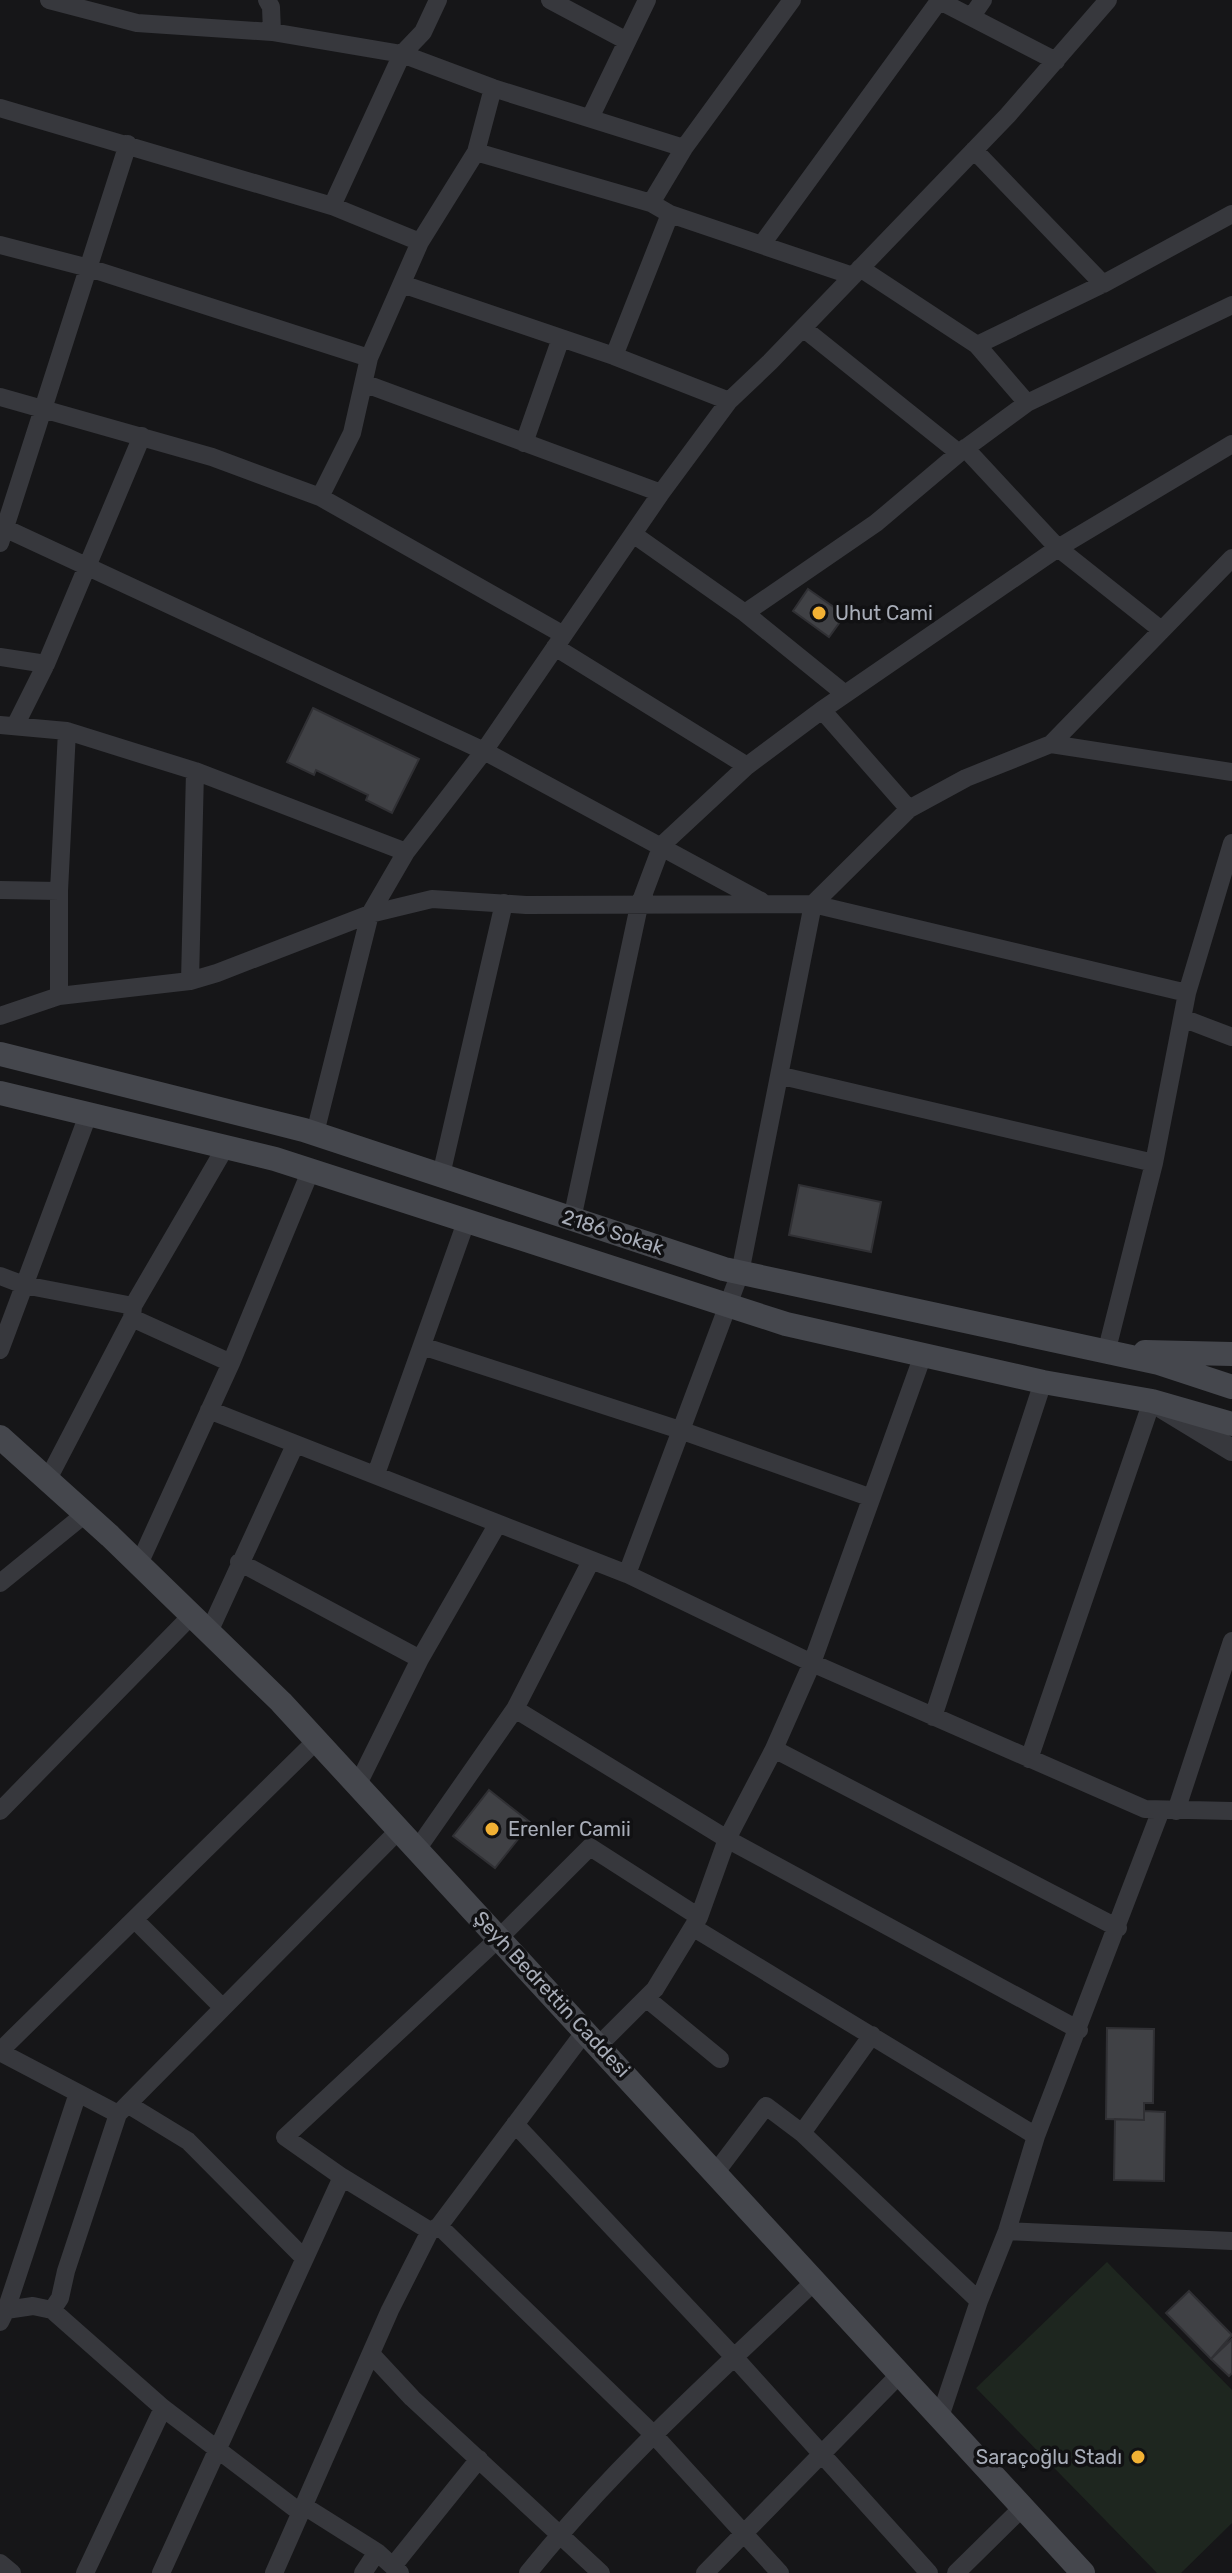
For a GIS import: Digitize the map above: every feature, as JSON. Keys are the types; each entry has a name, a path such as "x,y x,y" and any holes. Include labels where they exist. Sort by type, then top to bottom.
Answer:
{"main road":[{"name":"2186 Sokak","path":"0,1054 315,1133 740,1273 1159,1363 1232,1387"},
{"name":"2186 Sokak","path":"0,1093 275,1159 730,1307 1043,1382 1152,1401 1232,1424"},
{"path":"1106,1353 1181,1351 1232,1354"},
{"name":"Şeyh Bedrettin Caddesi","path":"0,1437 201,1623 317,1740 1083,2573"}],"street":[{"path":"49,0 137,23 272,32 402,54 493,88 684,148"},
{"path":"267,0 271,7 272,32"},
{"path":"332,206 402,54 423,32 438,0"},
{"path":"550,0 625,40"},
{"path":"590,118 625,40 647,0"},
{"path":"651,203 684,148 792,0"},
{"path":"762,244 939,0 1056,61"},
{"path":"972,16 983,0"},
{"path":"315,1133 370,914 406,852 484,751 558,640 729,401 974,150 1108,0"},
{"path":"320,497 352,433 366,384 369,358 420,242 476,152 493,88"},
{"path":"0,108 332,206 420,242"},
{"path":"128,144 2,532 85,567 484,751 662,845 763,903"},
{"path":"974,150 1103,284"},
{"path":"476,152 651,203 670,214 856,272 977,345 1027,403"},
{"path":"614,356 670,214"},
{"path":"977,345 1103,284 1232,214"},
{"path":"0,245 89,268 369,358"},
{"path":"402,284 614,356 729,401"},
{"path":"745,613 876,523 962,450 1027,403 1232,305"},
{"path":"803,328 962,450 1058,548 1160,629"},
{"path":"524,443 561,338"},
{"path":"366,384 661,493"},
{"path":"0,397 142,436 320,497 558,640 747,766"},
{"path":"142,436 46,664 8,725 67,731 195,771 406,852"},
{"path":"572,1219 639,906 662,845 747,766 822,710 1058,548 1232,444"},
{"path":"633,534 745,613 845,694"},
{"path":"627,1574 730,1307 740,1273 782,1076 813,904 909,809 966,778 1051,744 1232,558"},
{"path":"0,657 46,664"},
{"path":"822,710 909,809"},
{"path":"59,996 59,891 67,731"},
{"path":"1051,744 1232,772"},
{"path":"190,981 195,771"},
{"path":"1106,1353 1154,1163 1185,1019 1187,993 1232,843"},
{"path":"0,890 59,891"},
{"path":"0,1016 59,996 190,981 370,914 432,899 639,906 813,904 1187,993"},
{"path":"441,1175 504,903"},
{"path":"1185,1019 1232,1037"},
{"path":"782,1076 1154,1163"},
{"path":"0,1350 88,1115"},
{"path":"48,1479 132,1312 225,1148"},
{"path":"139,1564 231,1363 310,1172"},
{"path":"376,1474 466,1222"},
{"path":"0,1276 132,1312 231,1363"},
{"path":"422,1346 680,1430 869,1497"},
{"path":"274,2573 371,2354 434,2229 515,2124 592,2038 646,1998 696,1923 727,1839 774,1749 812,1663 869,1497 923,1355"},
{"path":"933,1717 1043,1382"},
{"path":"1029,1759 1152,1401 1232,1450"},
{"path":"209,1410 627,1574 812,1663 1145,1809 1232,1811"},
{"path":"0,1811 201,1623 239,1562 295,1445"},
{"path":"0,1583 85,1514"},
{"path":"358,1784 420,1659 497,1525"},
{"path":"418,1848 515,1709 591,1561"},
{"path":"239,1562 420,1659"},
{"path":"940,2417 979,2301 1007,2231 1036,2136 1168,1810 1232,1641"},
{"path":"515,1709 727,1839 1079,2030"},
{"path":"304,2258 188,2141 123,2109 78,2093 0,2052 317,1740"},
{"path":"774,1749 1118,1928"},
{"path":"52,2310 60,2298 66,2271 123,2109 221,2006 400,1829"},
{"path":"780,2573 654,2435 434,2229 342,2177 285,2137 500,1937 590,1847 696,1923 1036,2136"},
{"path":"136,1921 221,2006"},
{"path":"646,1998 720,2059"},
{"path":"802,2133 872,2035"},
{"path":"3,2316 78,2093"},
{"path":"716,2172 766,2106 802,2133 979,2301"},
{"path":"515,2124 735,2358 929,2573"},
{"path":"161,2573 215,2449 342,2177"},
{"path":"1007,2231 1232,2241"},
{"path":"528,2573 558,2535 654,2435 816,2280"},
{"path":"3,2316 33,2306 52,2310 163,2408 215,2449 303,2510 377,2552 397,2570 479,2459"},
{"path":"371,2354 412,2398 601,2573"},
{"path":"705,2573 742,2531 901,2373"},
{"path":"85,2573 163,2408"},
{"path":"956,2573 1022,2508"},
{"path":"363,2573 377,2552"},
{"path":"0,2563 12,2573"}],"shaded area":[{"name":"Saraçoğlu Stadı","path":"1107,2262 1232,2390 1232,2523 1181,2573 1157,2573 976,2388"}],"building":[{"name":"Uhut Cami","path":"808,589 845,615 829,637 793,611"},
{"path":"313,708 419,759 392,813 366,800 368,795 316,770 314,775 287,762"},
{"path":"799,1185 881,1202 871,1252 789,1235"},
{"name":"Erenler Camii","path":"489,1790 531,1823 495,1868 453,1836"},
{"path":"1107,2028 1154,2029 1153,2103 1144,2103 1144,2120 1106,2119"},
{"path":"1144,2111 1165,2112 1164,2181 1114,2180 1115,2119 1144,2120"},
{"path":"1189,2291 1232,2335 1211,2359 1166,2313"},
{"path":"1232,2339 1232,2373 1229,2376 1211,2359"}],"place":[{"name":"Uhut Cami","path":"819,613"},
{"name":"Erenler Camii","path":"492,1829"},
{"name":"Saraçoğlu Stadı","path":"1138,2457"}]}
